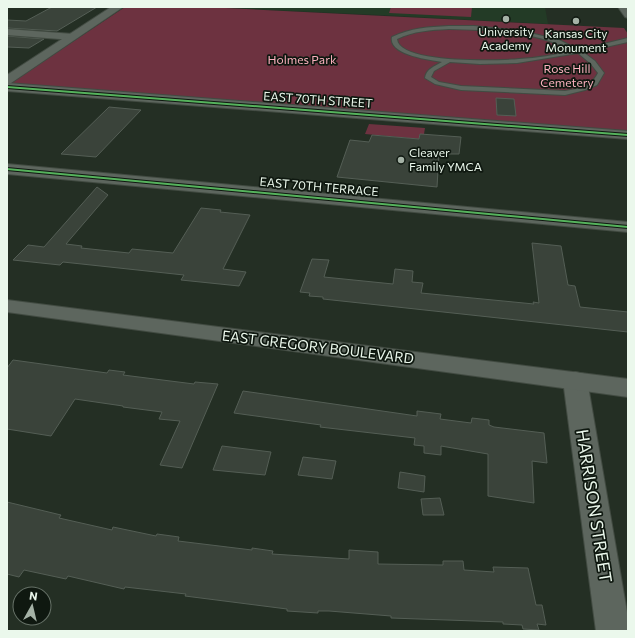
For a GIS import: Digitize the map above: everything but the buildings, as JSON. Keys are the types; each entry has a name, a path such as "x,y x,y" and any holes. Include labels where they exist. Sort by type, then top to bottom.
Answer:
{"street":[{"path":"7,80 118,7"},
{"path":"623,7 628,15"},
{"path":"7,32 73,37"},
{"name":"EAST 70TH STREET","path":"7,87 628,135"},
{"name":"EAST 70TH TERRACE","path":"7,169 628,227"},
{"name":"EAST GREGORY BOULEVARD","path":"7,306 628,388"},
{"name":"HARRISON STREET","path":"575,380 613,631"}],"lane":[{"path":"579,43 556,41 502,31 454,28 421,28 409,30 394,38 396,46 405,52 448,61 520,61 578,52 628,40"},
{"path":"448,61 432,70 428,75 428,78 442,85 461,88 565,93 583,89 595,84 601,73 598,67 591,60 556,41"},
{"path":"587,43 608,44"}],"shaded area":[{"name":"University Academy","path":"205,7 545,7 548,24 380,15"}],"green space":[{"path":"125,7 205,7 624,28 628,34 628,132 8,85"},
{"path":"391,7 472,7 471,17 389,13"},
{"path":"369,124 425,128 424,134 420,134 419,139 365,134"}],"cycle path":[{"path":"7,87 628,135"},
{"path":"7,169 628,227"}],"place":[{"name":"University Academy","path":"506,19"},
{"name":"Kansas City Monument","path":"576,21"},
{"name":"Cleaver Family YMCA","path":"401,160"}],"park label":[{"name":"Holmes Park","path":"302,60"},
{"name":"Rose Hill Cemetery","path":"567,76"}]}
